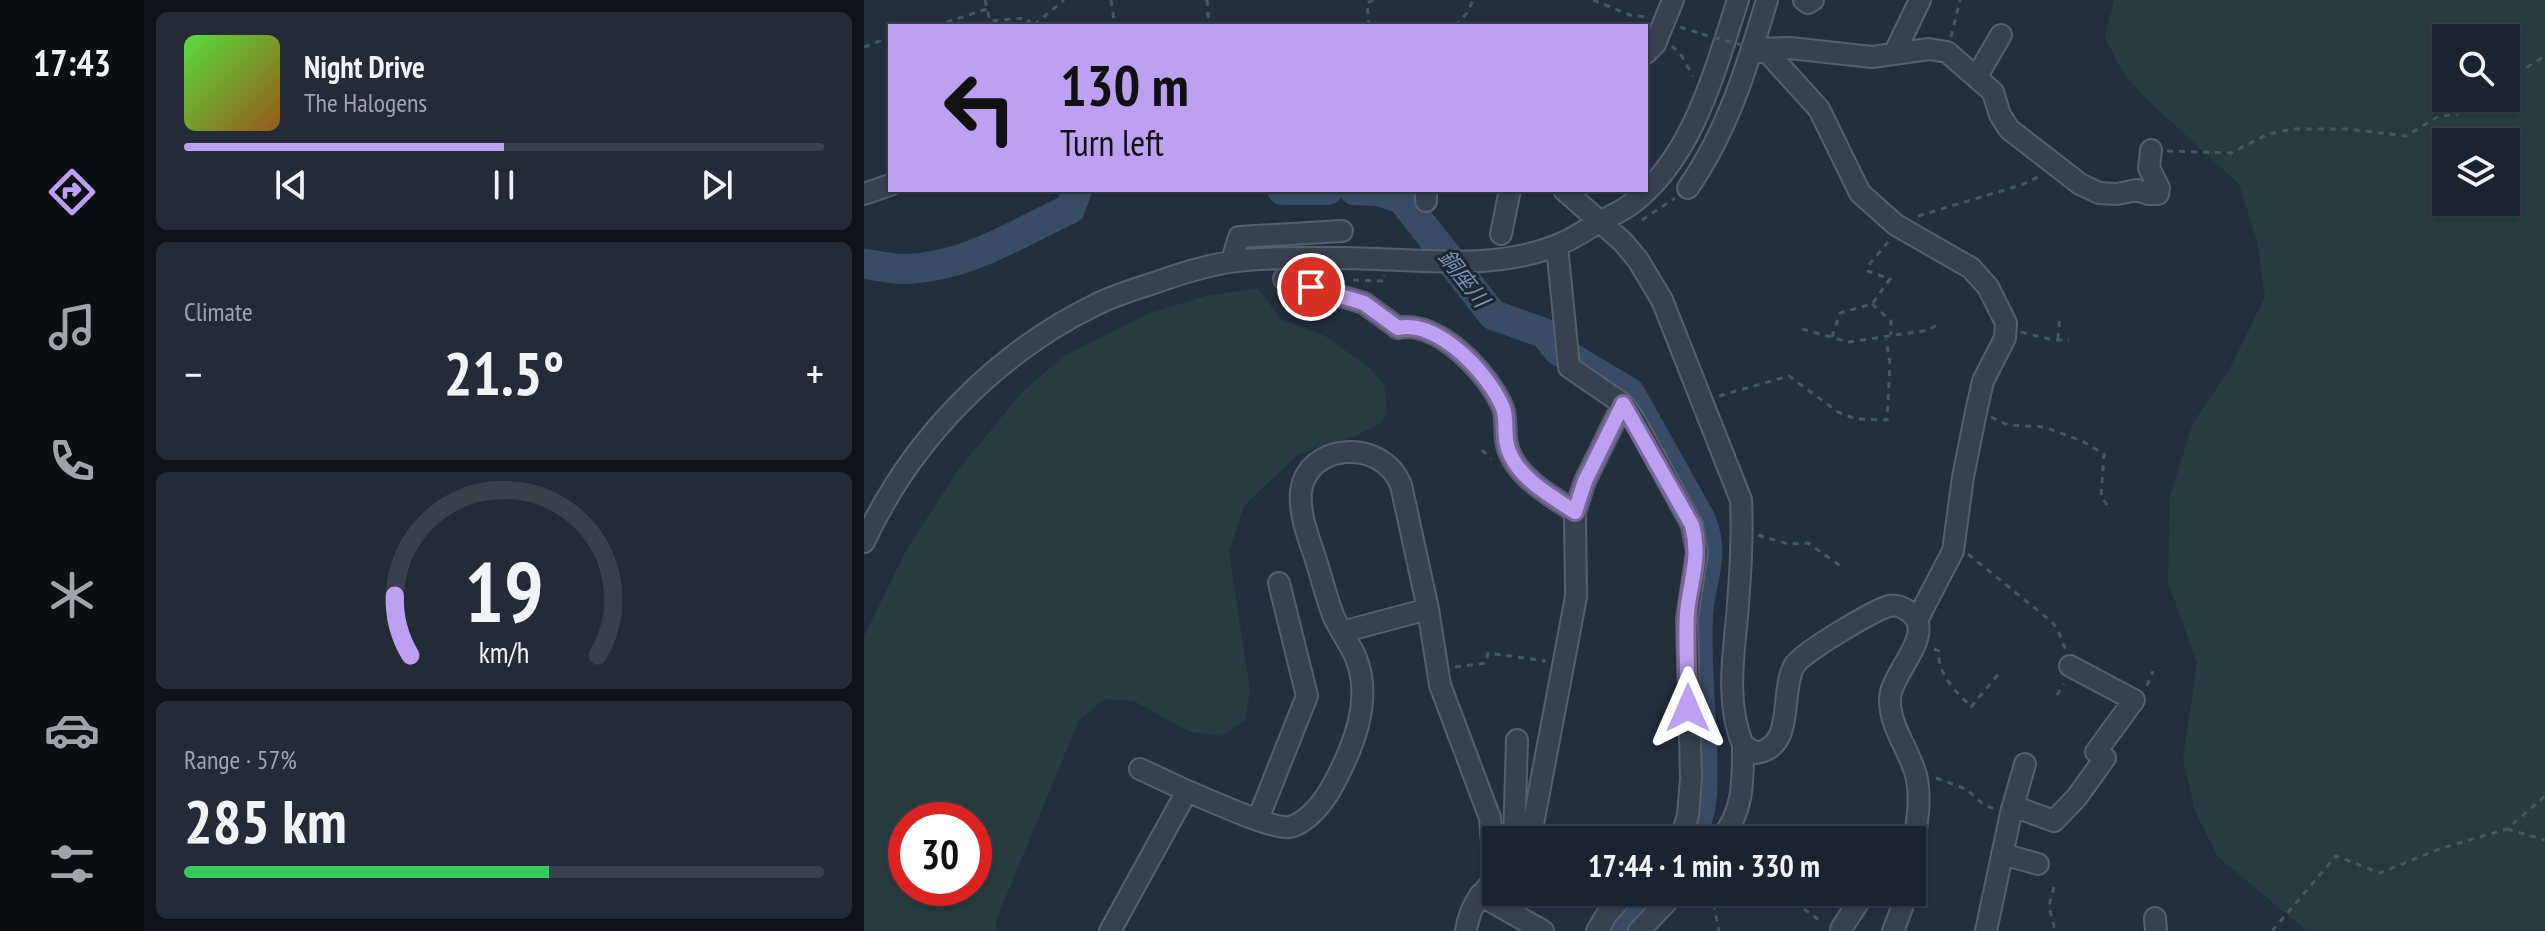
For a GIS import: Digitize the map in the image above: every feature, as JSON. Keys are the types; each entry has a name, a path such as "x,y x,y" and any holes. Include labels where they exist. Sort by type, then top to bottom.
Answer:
{"street":[{"path":"1648,51 1655,44 1673,0"},
{"path":"1648,186 1682,147 1738,0 1728,0"},
{"path":"1688,188 1721,133 1735,102 1749,48 1767,0"},
{"path":"1804,0 1808,3 1813,0"},
{"path":"1894,54 1920,0"},
{"path":"1977,76 2001,35"},
{"path":"1749,48 1790,48 1872,57 1929,49 1947,52 1993,92 2000,115 2009,129 2080,184 2099,193 2117,194 2137,190 2158,194 2159,188 2149,168 2151,150"},
{"path":"1749,48 1769,54 1819,109 1860,193 1896,225 1971,268 1988,287 2006,323 2001,348 1983,381 1963,477 1953,551 1917,620 1919,632 1916,641 1895,681 1890,698 1896,729 1916,777 1919,802 1916,826"},
{"path":"864,194 888,186"},
{"path":"1501,234 1510,192"},
{"path":"1566,192 1602,221 1638,260 1662,300 1741,500 1743,531 1732,661 1736,720 1743,745 1743,786 1738,811 1729,826"},
{"path":"864,542 895,488 954,408 993,372 1072,317 1100,302 1180,274 1232,261 1334,258 1473,261 1531,253 1557,246 1635,201 1643,192"},
{"path":"1232,261 1239,237 1342,231"},
{"path":"1557,246 1569,359 1623,404 1692,525 1697,542 1687,619 1690,790 1685,826"},
{"path":"1330,279 1284,279 1364,303 1398,328 1417,327 1464,353 1476,365 1504,410 1506,445 1511,457 1540,488 1575,512"},
{"path":"1533,826 1576,597 1575,512 1585,481 1623,404"},
{"path":"1140,769 1187,791 1279,826 1292,827 1325,799 1344,766 1361,716 1362,683 1356,659 1333,616 1301,506 1304,480 1312,469 1326,458 1341,453 1365,452 1396,472 1401,485 1428,609 1440,685 1491,826"},
{"path":"1258,819 1307,696 1279,583"},
{"path":"1743,745 1756,753 1769,751 1777,743 1789,681 1795,666 1807,653 1888,606 1904,608 1917,620"},
{"path":"1342,632 1428,609"},
{"path":"2012,810 2054,821 2077,797 2105,758 2096,752 2134,700 2070,666"},
{"path":"1514,826 1517,740"},
{"path":"1986,931 2025,764"},
{"path":"1110,931 1187,791"},
{"path":"2002,854 2038,864"},
{"path":"1466,931 1469,911 1480,895 1543,931"},
{"path":"1597,931 1614,906"},
{"path":"1639,931 1663,906"},
{"path":"1841,929 1856,906"},
{"path":"1893,931 1903,906"}],"path":[{"path":"985,0 990,21 1025,18 1032,24"},
{"path":"1036,24 1064,0"},
{"path":"1111,0 1115,24"},
{"path":"1207,0 1209,24"},
{"path":"1369,24 1367,3 1373,0"},
{"path":"1457,24 1473,0"},
{"path":"1593,0 1630,15 1653,18"},
{"path":"1947,52 1960,0"},
{"path":"941,24 987,9"},
{"path":"1678,27 1749,48"},
{"path":"864,47 888,38"},
{"path":"1681,55 1695,79"},
{"path":"2520,71 2545,56"},
{"path":"2151,150 2231,153 2268,134 2294,129 2348,129 2406,136 2439,116 2460,112"},
{"path":"1832,337 1840,313 1872,304 1890,279 1868,271 1867,267 1891,239 1896,225 2021,185"},
{"path":"1636,223 1688,188"},
{"path":"1704,401 1789,376 1838,412 1856,419 1887,420 1891,321 1872,304"},
{"path":"2058,340 2060,315"},
{"path":"1802,329 1849,342 1929,330 1941,322"},
{"path":"2006,330 2069,340"},
{"path":"1976,412 2008,425 2044,427 2061,432 2104,454 2101,496 2109,508"},
{"path":"1743,531 1788,544 1808,543 1842,567"},
{"path":"1953,551 1976,557 2058,630 2070,666 2067,680 2057,695"},
{"path":"1916,641 1939,651 1938,661 1944,675 1971,707 2001,671"},
{"path":"1455,666 1486,663 1488,653 1562,664"},
{"path":"1933,777 1966,789 1985,806 2012,810"},
{"path":"2272,931 2336,856 2380,873 2442,848 2507,829 2545,796"},
{"path":"2507,829 2545,840"},
{"path":"2054,887 2049,906 2055,931"},
{"path":"1714,906 1719,931"},
{"path":"1800,906 1830,928 1841,929"}],"green space":[{"path":"2114,0 2545,0 2545,931 2307,931 2218,857 2195,811 2183,759 2197,663 2168,582 2170,496 2193,423 2230,368 2265,297 2257,241 2239,184 2143,96 2121,70 2105,37"},
{"path":"1258,288 1281,319 1325,336 1369,367 1385,387 1387,412 1381,423 1358,435 1297,455 1244,506 1229,552 1250,691 1245,720 1221,736 1190,732 1134,701 1105,699 1079,720 997,918 995,931 864,931 864,636 908,547 959,469 1023,391 1064,356 1147,314 1206,296"}],"waterway":[{"name":"銅座川","path":"864,264 907,269 930,267 972,255 1070,209 1076,192"},
{"name":"銅座川","path":"1382,192 1402,199 1493,315 1544,333 1558,350 1630,393 1701,520 1707,557 1697,638 1702,794 1695,826"},
{"name":"銅座川","path":"1606,931 1628,906"}],"route":[{"path":"1311,287 1364,303 1398,328 1417,327 1464,353 1476,365 1504,410 1506,445 1511,457 1540,488 1575,512 1585,481 1623,404 1692,525 1697,542 1687,619 1688,708"}]}
